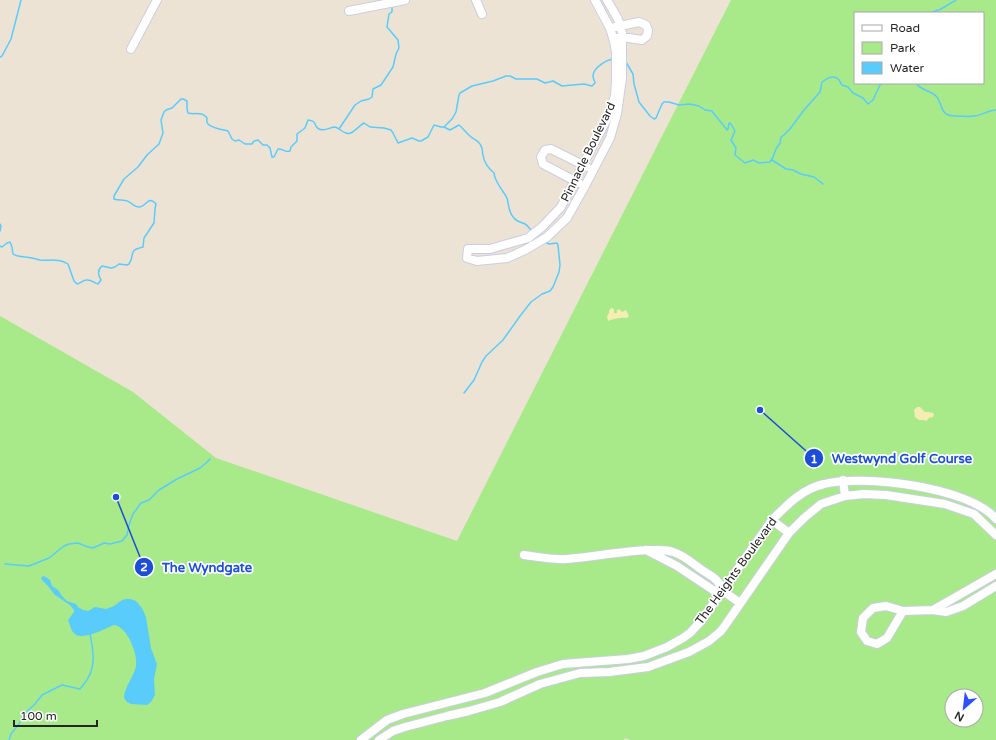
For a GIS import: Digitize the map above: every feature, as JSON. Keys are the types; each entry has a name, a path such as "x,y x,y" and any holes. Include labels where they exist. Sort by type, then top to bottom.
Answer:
{"street":[{"path":"131,49 157,0"},
{"path":"349,11 405,0"},
{"path":"476,0 482,14"},
{"name":"Pinnacle Boulevard","path":"595,0 610,28 618,38"},
{"name":"Pinnacle Boulevard","path":"607,0 620,25 618,38 622,78 619,83 608,117 561,208 542,227 528,238 490,248 468,249 467,258 477,261 507,258 525,250 547,237 567,218 610,138 617,114 619,83"},
{"path":"610,28 639,22 646,25 648,30 647,36 642,40 618,38"},
{"path":"585,186 543,164 541,157 545,150 551,149 593,170"},
{"path":"553,216 562,222"},
{"path":"503,245 507,258"},
{"path":"843,480 845,496"},
{"name":"The Heights Boulevard","path":"361,740 382,724 403,714 485,693 537,672 563,664 628,659 644,656 671,644 686,635 709,611 772,520 785,506 804,492 823,484 843,480 870,481 922,487 950,493 972,502 994,517"},
{"path":"919,500 922,487"},
{"name":"The Heights Boulevard","path":"379,740 393,731 500,702 540,684 575,674 610,672 648,667 689,652 709,641 724,627 789,533 804,518 821,504 845,496 886,494 945,504 974,514 996,536"},
{"path":"984,524 994,517"},
{"path":"772,520 789,533"},
{"path":"524,555 564,559 631,551 668,550 678,554 719,582 722,591 740,603"},
{"path":"933,610 996,574"},
{"path":"903,611 888,638 877,644 867,641 860,632 863,618 873,608 886,606 903,611 933,610 946,612 963,606 996,586"},
{"path":"671,644 677,656"},
{"path":"572,663 575,674"},
{"path":"456,700 459,713"},
{"path":"382,724 388,734"}],"green space":[{"path":"731,0 996,0 996,740 630,740 625,738 624,740 0,740 0,316 133,392 216,458 457,541"}],"sand":[{"path":"611,308 614,309 614,313 617,313 617,310 619,309 622,312 626,310 629,316 627,318 618,318 608,321 607,316"},
{"path":"917,407 920,407 925,412 933,413 933,417 926,421 919,420 915,417 914,410"}],"water":[{"path":"43,576 50,580 52,586 58,590 67,601 76,604 83,610 88,611 95,607 106,609 126,599 136,601 142,608 146,617 151,648 157,664 154,679 155,695 151,702 147,705 131,704 124,698 124,694 135,670 136,661 131,641 123,630 114,625 90,635 76,635 72,631 68,620 74,610 70,605 55,595 42,580 41,578"}],"waterway":[{"path":"0,57 11,39 21,0"},
{"path":"933,12 956,0"},
{"path":"339,129 355,105 372,97 373,89 381,85 393,67 399,48 398,40 387,27 389,14 392,12 392,5"},
{"path":"444,127 452,119 456,112 460,93 472,86 506,76 516,79 537,79 545,83 553,81 562,86 584,84 592,86 595,83 593,76 597,67 613,59"},
{"path":"626,62 633,74 639,102 650,116 654,119 656,118 664,102 679,105 690,104 712,111 727,130 729,123 731,124 735,131 731,140 736,148 735,155 745,163 753,160 759,163 770,162 780,143 781,137 790,129 820,92 822,82 825,80 832,77 836,78 842,85 848,87 853,93 863,98 868,104 873,100 881,84"},
{"path":"917,84 920,88 936,96 943,111 949,115 972,116 996,110"},
{"path":"0,246 2,247 10,242 13,254 16,256 65,262 68,264 74,281 77,284 84,280 98,284 101,280 99,271 102,266 111,268 119,264 129,264 133,251 143,247 144,238 154,223 156,204 149,201 142,206 137,207 127,201 114,199 114,196 124,179 138,167 147,155 159,144 163,133 161,120 164,112 172,108 181,99 187,101 188,113 201,114 205,116 208,124 215,128 228,131 232,139 235,141 239,140 245,144 252,144 254,141 258,140 263,145 267,145 270,148 272,157 274,157 278,149 290,151 291,147 297,141 297,134 305,128 308,120 313,121 317,128 321,130 335,127 348,134 364,123 370,127 384,128 391,130 398,143 412,138 421,141 428,137 434,125 450,130 459,125 480,144 485,163 494,173 497,183 507,198 512,216 516,220 526,224 531,230"},
{"path":"772,160 786,169 814,177 823,184"},
{"path":"0,224 0,231"},
{"path":"464,393 474,380 486,356 503,340 531,302 542,294 550,291 553,287 560,265 558,245 557,243 549,244 545,242"},
{"path":"5,564 29,566 49,558 64,546 69,544 78,543 93,548 104,543 110,544 122,541 127,535 133,514 141,503 149,500 159,490 177,479 200,468 210,459"},
{"path":"9,740 11,734 19,724 24,714 42,695 62,685 80,689 84,684 91,673 93,662 90,634"}],"place":[{"name":"Westwynd Golf Course","path":"760,410"},
{"name":"The Wyndgate","path":"116,497"}]}
